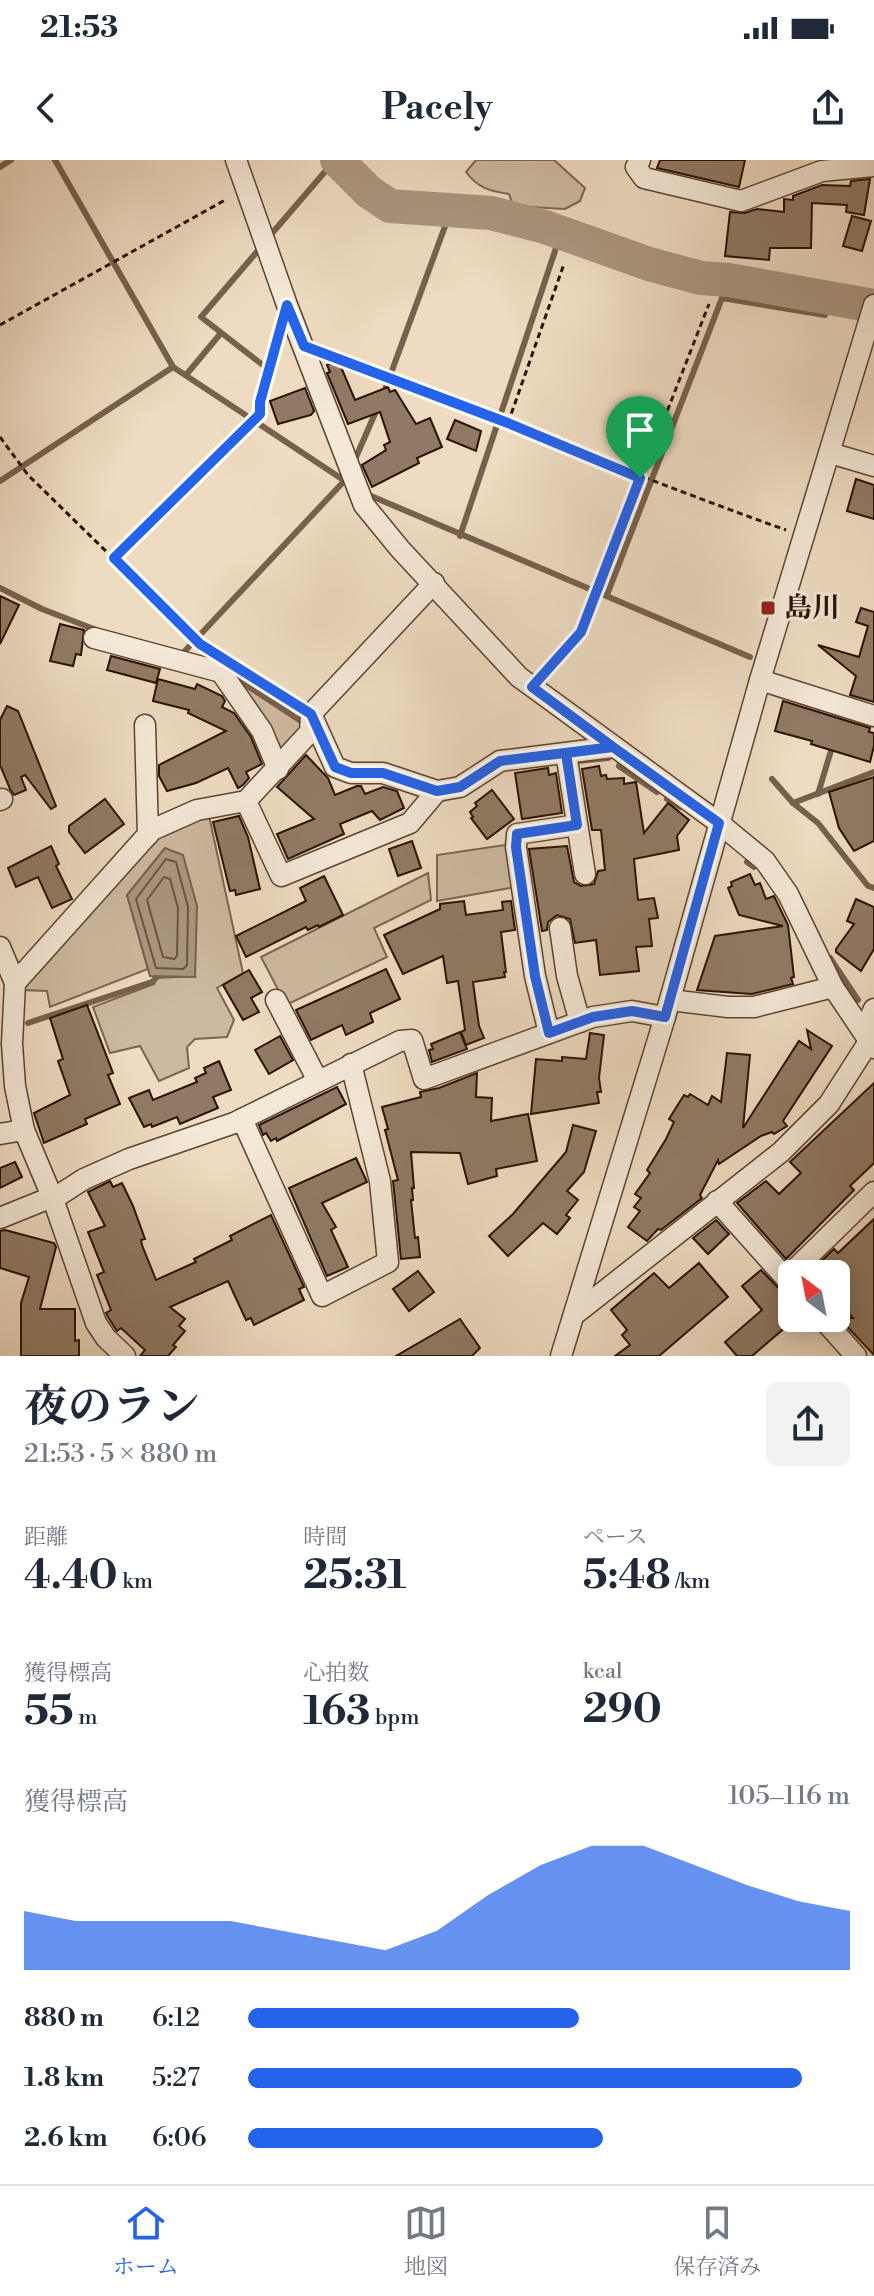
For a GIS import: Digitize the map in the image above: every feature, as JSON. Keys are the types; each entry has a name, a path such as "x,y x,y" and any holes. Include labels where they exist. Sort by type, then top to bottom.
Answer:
{"street":[{"path":"236,160 287,305 364,505 400,549 519,677 719,823 765,861 788,894 833,987 869,1040"},
{"path":"640,160 636,167 644,178 741,201 822,171 874,166"},
{"path":"561,1356 667,1009 760,680 874,305"},
{"path":"830,453 874,466"},
{"path":"15,983 152,830 197,810 246,801 310,732 311,714 434,583"},
{"path":"94,638 224,664 262,731 278,769"},
{"path":"760,680 874,716"},
{"path":"311,714 335,767 351,773 383,773 437,791 460,787 500,761 613,747"},
{"path":"145,725 148,835"},
{"path":"566,753 585,874"},
{"path":"246,801 281,876 410,823 437,791"},
{"path":"549,1033 535,976 516,847 517,834 577,825"},
{"path":"560,928 567,976 580,1022"},
{"path":"0,947 15,983 6,1044 8,1087 53,1198 96,1323 125,1356"},
{"path":"0,1218 53,1198 84,1179 129,1159 242,1119 400,1041 412,1040 424,1079 593,1017 632,1011 754,1007 833,987"},
{"path":"276,1000 318,1081"},
{"path":"574,1315 781,1152 829,1104 869,1040 874,1009"},
{"path":"242,1119 322,1296 388,1262 380,1181 351,1064"},
{"path":"0,1134 24,1130"},
{"path":"810,1260 874,1192"},
{"path":"717,1201 778,1270"},
{"path":"835,1332 856,1356"}],"path":[{"path":"0,325 247,188"},
{"path":"508,423 564,264"},
{"path":"532,687 581,632 709,304"},
{"path":"114,558 260,414 260,402 287,305"},
{"path":"304,346 508,423 640,478 805,537"},
{"path":"0,437 28,475 200,644 224,664 311,714"}],"shaded area":[{"path":"476,160 554,160 585,188 580,201 565,209 513,206 509,194 484,188 466,172"},
{"path":"228,672 304,721 305,725 278,757"},
{"path":"209,816 243,973 217,988 234,1020 227,1037 195,1039 187,1047 189,1068 159,1081 140,1046 110,1053 93,1007 154,984 156,978 195,976 127,895 148,969 50,1007 47,991 22,990 158,835"},
{"path":"511,844 521,886 437,901 437,855"},
{"path":"428,873 431,900 374,928 387,957 286,1005 261,957"}],"water":[{"path":"165,848 183,855 197,906 195,977 150,976 127,895"}],"building":[{"path":"660,160 745,160 739,187 657,168"},
{"path":"870,179 864,215 846,212 847,205 812,203 811,248 770,248 769,260 725,256 730,212 745,213 757,209 784,212 784,199 793,200 793,196 822,185 850,186 851,181"},
{"path":"852,216 871,221 862,251 843,246"},
{"path":"338,360 355,400 388,387 390,392 395,390 416,424 430,418 442,447 417,458 419,463 372,487 362,465 386,450 384,445 390,442 380,412 348,424 327,373 330,372 327,365"},
{"path":"305,388 314,411 311,415 278,424 270,401"},
{"path":"455,420 481,431 476,451 447,439"},
{"path":"856,479 874,485 874,519 847,511"},
{"path":"0,596 19,605 0,644"},
{"path":"861,608 874,612 874,702 850,695 856,676 818,645 859,657 868,626 856,622"},
{"path":"60,624 84,630 81,655 76,654 73,666 50,661"},
{"path":"111,656 160,669 156,683 107,670"},
{"path":"158,679 195,689 197,684 222,696 225,701 222,707 234,713 251,737 262,764 246,772 249,778 243,785 238,788 228,768 196,783 167,791 159,776 159,765 226,731 188,713 189,710 153,701"},
{"path":"783,701 870,728 869,732 874,733 874,746 870,762 775,731"},
{"path":"7,706 18,711 56,806 51,809 25,775 21,777 26,790 14,795 10,789 0,765 0,720"},
{"path":"306,755 328,778 335,795 357,786 361,786 365,794 383,787 397,791 404,808 380,820 372,811 340,824 344,834 288,859 277,834 314,819 277,787"},
{"path":"599,766 601,776 606,775 607,779 624,778 624,784 636,782 644,833 668,803 689,820 677,836 679,850 634,859 638,900 654,898 658,918 649,919 652,946 636,947 639,971 600,975 596,940 575,943 570,919 557,915 548,922 547,930 542,931 529,849 567,846 574,882 581,886 594,884 598,871 605,870 601,830 592,830 582,769"},
{"path":"548,768 549,775 556,773 562,813 522,819 515,773"},
{"path":"874,777 874,841 854,851 839,828 829,792"},
{"path":"492,790 514,819 487,839 470,812 477,806 475,803"},
{"path":"105,799 124,824 85,853 69,832 69,826"},
{"path":"239,816 248,837 260,889 236,895 235,890 230,891 213,822"},
{"path":"412,841 421,868 398,876 389,849"},
{"path":"51,846 59,864 56,866 72,899 52,908 38,877 16,887 8,868"},
{"path":"750,874 755,885 760,883 766,899 774,896 788,925 793,984 752,994 697,990 715,936 783,926 739,915 728,888 732,886 731,882"},
{"path":"324,876 343,915 319,927 308,930 306,927 246,957 236,936 306,901 300,888"},
{"path":"856,899 874,907 874,949 861,971 836,952 854,924 847,921"},
{"path":"464,901 466,915 503,910 502,902 511,901 515,930 501,932 505,977 473,982 479,1026 484,1038 466,1045 461,1032 465,1030 458,981 447,983 443,956 403,974 384,935 440,909 440,904"},
{"path":"386,969 400,999 370,1013 373,1022 346,1035 342,1025 311,1040 296,1010"},
{"path":"249,970 262,992 251,998 259,1012 243,1020 223,985"},
{"path":"87,1005 113,1073 108,1075 120,1104 85,1119 87,1124 44,1143 34,1113 70,1095 58,1061 63,1059 50,1018"},
{"path":"807,1030 832,1046 783,1121 787,1126 774,1134 761,1136 719,1164 718,1160 700,1195 702,1198 661,1230 658,1229 647,1241 628,1227 640,1211 634,1207 641,1198 635,1194 650,1173 647,1170 674,1122 669,1119 684,1095 688,1097 690,1094 708,1105 712,1096 721,1102 727,1053 750,1055 743,1128 799,1041 811,1049"},
{"path":"460,1032 467,1049 432,1062 431,1044"},
{"path":"590,1033 604,1035 599,1078 601,1092 597,1092 599,1103 531,1114 536,1059 586,1059"},
{"path":"280,1036 293,1060 269,1074 255,1050"},
{"path":"219,1061 231,1090 213,1097 218,1108 180,1124 177,1117 144,1127 129,1098 149,1090 153,1100 197,1082 195,1078 206,1073 204,1068"},
{"path":"477,1073 476,1097 492,1098 491,1121 528,1114 537,1161 496,1169 497,1176 468,1184 460,1153 411,1152 414,1188 411,1200 420,1257 401,1259 393,1181 398,1180 382,1107 421,1097 420,1092"},
{"path":"874,1083 874,1163 850,1186 854,1190 786,1259 737,1203 766,1181 779,1194 801,1173 790,1162"},
{"path":"337,1087 346,1104 277,1141 276,1138 271,1141 266,1133 263,1135 259,1125"},
{"path":"573,1125 596,1131 584,1172 567,1191 578,1200 566,1215 570,1218 557,1234 543,1223 508,1256 489,1236 513,1214 566,1152"},
{"path":"356,1158 367,1182 322,1203 336,1227 331,1230 348,1267 327,1276 289,1188"},
{"path":"15,1162 22,1177 0,1188 0,1168"},
{"path":"110,1181 113,1187 122,1183 133,1206 145,1239 141,1240 142,1245 156,1280 196,1262 194,1259 232,1240 230,1236 271,1215 304,1287 299,1289 304,1300 254,1325 251,1318 246,1320 228,1281 170,1307 185,1319 179,1326 185,1331 168,1356 140,1356 145,1350 121,1328 117,1331 106,1313 111,1310 97,1275 104,1272 88,1232 105,1226 88,1192"},
{"path":"874,1219 874,1355 850,1330 850,1318 853,1318 850,1315 850,1260 822,1260 834,1249 838,1253"},
{"path":"716,1220 729,1234 708,1254 693,1238"},
{"path":"0,1231 54,1243 56,1247 40,1309 75,1309 75,1341 79,1340 79,1356 21,1356 21,1303 29,1277 0,1268"},
{"path":"699,1263 728,1297 659,1356 615,1356 630,1345 622,1335 627,1330 611,1310 654,1273 669,1288"},
{"path":"761,1270 778,1288 780,1332 752,1356 737,1356 725,1342 762,1310 742,1286"},
{"path":"418,1271 434,1292 409,1311 393,1289"},
{"path":"460,1319 480,1348 472,1356 396,1356"}],"waterway":[{"path":"0,167 11,160"},
{"path":"55,160 173,367 351,485"},
{"path":"268,238 335,160"},
{"path":"337,160 369,192 390,206 491,213 545,227 649,264 701,278 729,280 874,306"},
{"path":"383,395 451,210"},
{"path":"460,536 561,233"},
{"path":"261,247 201,317 264,366"},
{"path":"607,595 729,280"},
{"path":"722,298 825,315 829,297"},
{"path":"186,375 221,333"},
{"path":"0,481 173,367"},
{"path":"353,464 377,409"},
{"path":"183,653 347,478"},
{"path":"364,493 750,657"},
{"path":"0,588 42,609 99,631"},
{"path":"234,677 301,721"},
{"path":"818,794 833,744"},
{"path":"578,761 608,758"},
{"path":"619,766 657,792"},
{"path":"793,803 874,772"},
{"path":"772,779 793,803 818,823 868,886 874,888"},
{"path":"667,799 680,807"},
{"path":"747,862 754,867"},
{"path":"830,958 858,1000"},
{"path":"28,1023 152,982 156,978"}],"place":[{"name":"島川","path":"768,608"}],"route":[{"path":"640,478 508,423 304,346 287,305 260,402 260,414 114,558 200,644 311,714 335,767 351,773 383,773 437,791 460,787 500,761 613,747 719,823 665,1017 632,1011 593,1017 549,1033 535,976 516,847 517,834 577,825 566,753 613,747 532,687 581,632 640,478"}]}
